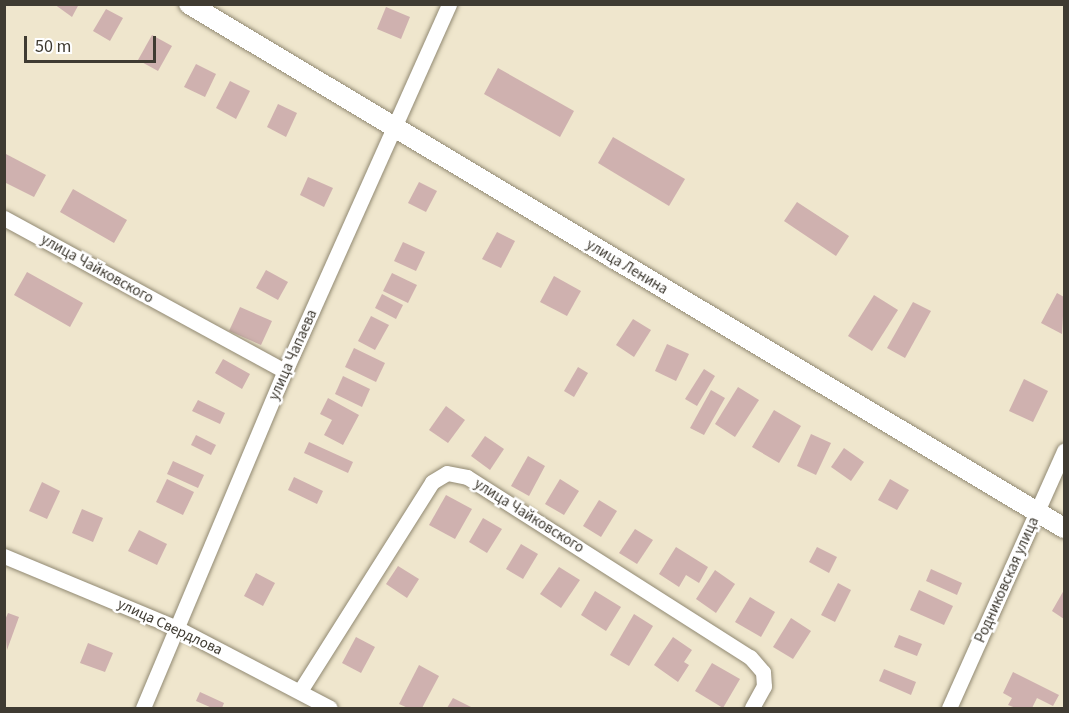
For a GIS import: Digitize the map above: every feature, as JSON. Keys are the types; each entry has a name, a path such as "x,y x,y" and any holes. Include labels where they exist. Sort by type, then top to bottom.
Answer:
{"street":[{"name":"улица Ленина","path":"189,4 1065,528"},
{"name":"улица Чапаева","path":"143,708 285,371 449,4"},
{"name":"улица Чайковского","path":"4,218 285,371"},
{"name":"Родниковская улица","path":"949,708 1065,451"},
{"name":"улица Чайковского","path":"300,691 432,482 447,473 467,477 750,657 763,672 764,686 752,708"},
{"name":"улица Свердлова","path":"4,556 178,629 330,708"}],"building":[{"path":"54,4 79,4 72,17"},
{"path":"386,7 410,17 401,39 377,29"},
{"path":"106,9 123,18 110,41 93,31"},
{"path":"152,35 172,46 158,71 138,60"},
{"path":"196,64 216,74 205,97 184,87"},
{"path":"498,68 574,111 560,137 484,94"},
{"path":"230,81 250,91 236,119 216,108"},
{"path":"278,104 297,113 286,137 267,127"},
{"path":"613,137 685,179 669,206 598,163"},
{"path":"4,153 46,175 34,197 4,182"},
{"path":"308,177 333,188 324,207 300,195"},
{"path":"419,182 437,191 426,212 408,203"},
{"path":"73,189 127,220 114,243 60,212"},
{"path":"797,202 849,236 836,256 784,221"},
{"path":"497,232 515,241 501,268 482,259"},
{"path":"403,242 425,252 416,271 394,261"},
{"path":"266,270 288,282 278,300 256,288"},
{"path":"27,272 83,303 70,327 14,295"},
{"path":"392,273 417,285 408,303 383,291"},
{"path":"554,276 581,291 567,316 540,302"},
{"path":"1057,293 1064,297 1062,334 1041,323"},
{"path":"382,294 403,305 396,319 375,308"},
{"path":"874,295 898,310 872,351 848,336"},
{"path":"913,302 931,311 905,358 887,348"},
{"path":"240,307 272,321 261,345 229,331"},
{"path":"371,316 389,325 375,350 358,341"},
{"path":"633,319 651,330 634,357 616,345"},
{"path":"667,344 689,354 676,381 655,371"},
{"path":"354,348 385,363 376,382 345,367"},
{"path":"223,359 250,374 242,389 215,373"},
{"path":"578,367 588,373 574,397 564,391"},
{"path":"704,369 715,376 697,406 685,399"},
{"path":"343,376 370,389 362,407 335,394"},
{"path":"1024,379 1048,391 1033,422 1009,411"},
{"path":"738,387 759,400 735,437 715,424"},
{"path":"711,390 725,398 704,435 690,428"},
{"path":"328,398 359,415 343,445 324,435 332,420 320,414"},
{"path":"198,400 225,413 220,424 192,411"},
{"path":"446,406 465,420 448,443 429,430"},
{"path":"774,410 801,426 779,463 752,447"},
{"path":"811,434 831,443 816,475 797,466"},
{"path":"196,435 216,445 211,455 191,445"},
{"path":"485,436 504,449 490,470 471,456"},
{"path":"309,442 353,462 348,473 304,453"},
{"path":"844,448 864,462 851,481 831,467"},
{"path":"528,456 545,466 529,496 511,486"},
{"path":"173,461 204,475 198,488 167,474"},
{"path":"294,477 323,491 317,504 288,490"},
{"path":"167,479 194,492 183,515 156,502"},
{"path":"560,479 579,491 564,515 545,504"},
{"path":"890,479 909,490 897,510 878,500"},
{"path":"42,482 60,491 47,519 29,511"},
{"path":"446,495 472,509 455,539 429,525"},
{"path":"599,500 617,511 601,537 583,526"},
{"path":"82,509 103,518 93,542 72,533"},
{"path":"483,518 502,529 487,553 469,542"},
{"path":"635,529 653,540 637,564 619,553"},
{"path":"139,530 167,544 157,565 128,551"},
{"path":"521,544 538,554 523,579 506,569"},
{"path":"676,547 708,567 699,583 686,575 679,587 659,574"},
{"path":"817,547 837,557 829,573 809,562"},
{"path":"398,566 419,579 407,598 386,584"},
{"path":"559,567 580,580 561,608 540,594"},
{"path":"931,569 962,583 957,595 926,581"},
{"path":"715,570 735,584 716,613 696,599"},
{"path":"256,573 275,583 263,606 244,596"},
{"path":"838,583 851,590 835,622 821,615"},
{"path":"919,590 953,606 944,625 910,610"},
{"path":"1064,590 1064,619 1052,611"},
{"path":"595,591 621,607 606,631 581,615"},
{"path":"750,597 775,612 761,637 735,622"},
{"path":"8,613 19,617 7,650 4,622"},
{"path":"634,614 653,626 629,666 610,655"},
{"path":"791,618 811,631 793,659 773,647"},
{"path":"899,635 922,644 917,656 894,647"},
{"path":"356,637 375,647 361,673 342,663"},
{"path":"673,637 692,650 684,662 689,665 678,682 654,665"},
{"path":"88,643 113,653 105,672 80,663"},
{"path":"712,663 740,679 723,708 695,691"},
{"path":"419,665 439,676 422,708 408,708 399,704"},
{"path":"884,669 916,682 911,695 879,681"},
{"path":"1013,672 1059,695 1053,706 1037,698 1032,708 1016,708 1008,705 1012,698 1003,693"},
{"path":"200,692 224,703 222,708 212,708 196,701"},
{"path":"453,698 473,708 447,708"}]}
